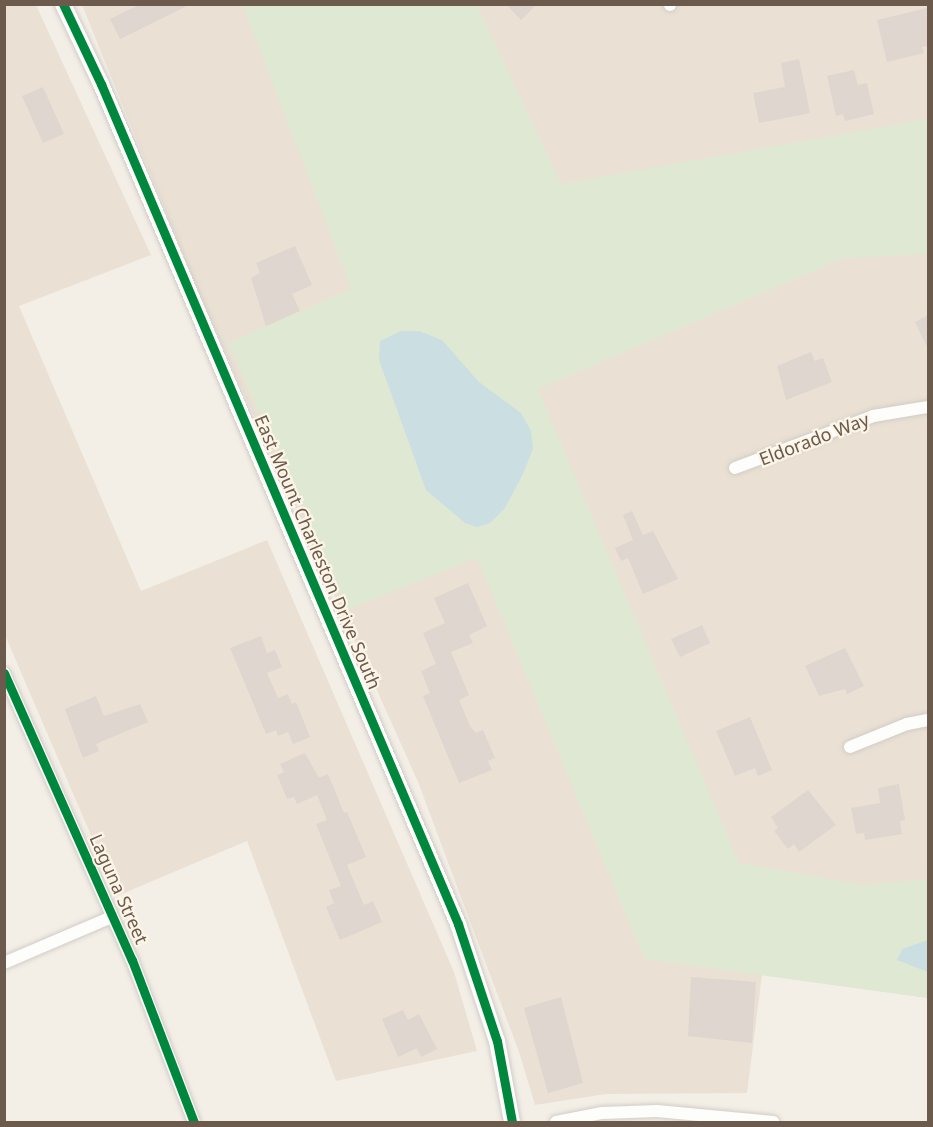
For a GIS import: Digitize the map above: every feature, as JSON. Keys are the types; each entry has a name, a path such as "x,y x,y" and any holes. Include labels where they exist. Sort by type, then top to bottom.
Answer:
{"street":[{"name":"East Mount Charleston Drive South","path":"63,4 106,94 458,924 497,1041 512,1122"},
{"name":"Eldorado Way","path":"735,468 873,416 928,407"},
{"name":"Laguna Street","path":"4,673 170,1052 194,1122"},
{"path":"850,747 907,724 928,720"},
{"path":"4,963 112,917"},
{"path":"556,1122 602,1113 657,1111 773,1122"}],"shaded area":[{"path":"4,5 36,5 151,255 19,306 141,591 267,540 454,972 477,1051 336,1081 247,841 117,896 5,635"},
{"path":"82,5 928,5 928,998 762,975 747,1093 606,1094 535,1105 519,1052 418,782 199,293"},
{"path":"401,331 419,331 442,340 479,382 521,413 531,431 533,449 522,476 505,508 490,523 477,527 465,523 426,490 379,360 380,341"},
{"path":"928,940 928,972 897,960 902,949"}],"green space":[{"path":"243,5 477,5 561,184 928,119 928,254 844,258 538,389 739,863 862,885 928,879 928,998 644,959 477,558 347,610 228,343 351,289"}],"building":[{"path":"141,4 191,4 120,39 110,19"},
{"path":"506,4 537,4 521,20"},
{"path":"927,8 928,46 922,47 924,53 887,62 877,20"},
{"path":"799,59 810,113 759,123 753,93 785,87 781,63"},
{"path":"854,70 858,85 867,83 874,114 845,121 843,114 836,116 827,76"},
{"path":"43,87 64,134 43,143 22,96"},
{"path":"295,246 312,285 292,294 300,311 266,326 251,278 260,273 256,263"},
{"path":"928,315 928,349 915,322"},
{"path":"811,352 815,361 823,358 832,382 786,400 777,366"},
{"path":"632,511 643,535 653,531 678,579 643,594 628,558 621,561 615,548 633,540 623,515"},
{"path":"468,583 487,626 469,635 473,643 451,652 469,695 459,700 470,726 476,733 483,730 495,758 488,761 492,770 459,783 423,696 430,693 421,671 436,664 423,633 445,623 434,598"},
{"path":"702,625 710,643 680,657 671,639"},
{"path":"261,636 267,653 275,650 282,667 267,673 278,698 288,694 292,704 296,702 310,737 293,744 288,732 278,736 276,730 266,734 230,648"},
{"path":"845,648 864,686 847,694 845,689 819,696 805,666"},
{"path":"96,696 104,716 140,704 148,722 96,744 99,751 83,758 65,709"},
{"path":"750,717 772,770 758,776 755,768 735,776 716,731"},
{"path":"305,753 319,778 328,774 344,813 347,812 366,857 347,865 364,905 373,901 382,922 340,940 326,907 334,903 329,890 341,886 316,824 327,820 317,795 297,804 294,797 287,799 277,775 284,772 280,764"},
{"path":"899,784 905,820 900,821 902,834 865,840 864,833 856,834 851,808 880,803 878,788"},
{"path":"808,790 836,825 799,852 794,844 788,849 774,831 778,828 771,817"},
{"path":"691,977 756,982 752,1043 688,1036"},
{"path":"561,997 583,1083 548,1093 524,1008"},
{"path":"403,1010 408,1020 419,1014 437,1049 421,1057 417,1048 398,1057 382,1019"}],"cycle path":[{"path":"63,4 101,84 458,924 497,1041 512,1122"},
{"path":"4,673 132,960 194,1122"}]}
